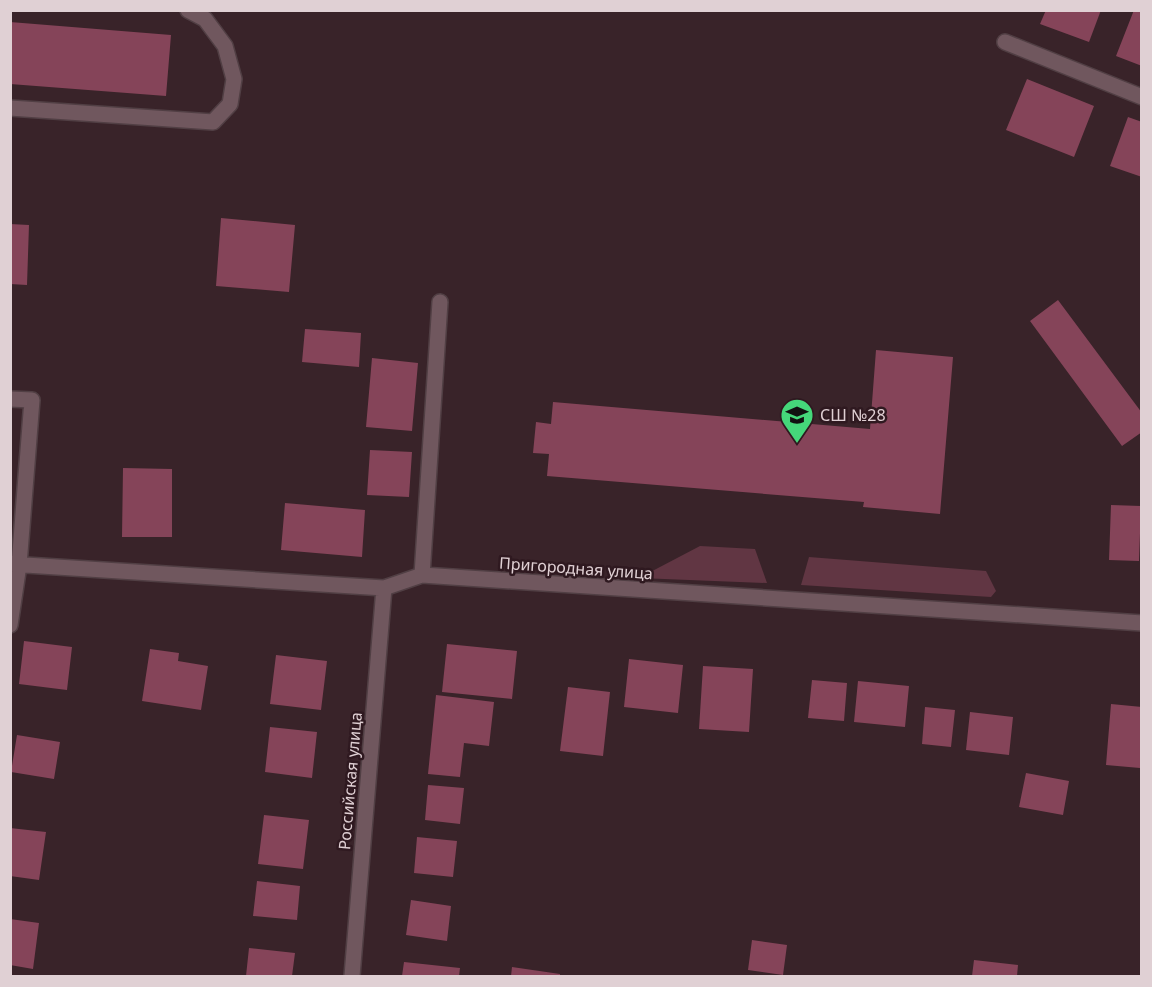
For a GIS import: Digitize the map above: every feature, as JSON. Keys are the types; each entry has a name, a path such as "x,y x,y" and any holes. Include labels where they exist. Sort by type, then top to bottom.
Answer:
{"street":[{"path":"10,108 213,122 230,104 234,79 225,46 205,19 188,10"},
{"path":"1005,42 1142,97"},
{"path":"422,575 440,302"},
{"path":"10,399 32,400 10,625"},
{"name":"Пригородная улица","path":"15,565 384,588 422,575 1142,623"},
{"name":"Российская улица","path":"352,976 384,588"}],"shaded area":[{"path":"700,546 755,549 767,583 639,578"},
{"path":"809,557 986,571 996,591 991,597 801,585"}],"building":[{"path":"1046,10 1101,10 1089,42 1040,24"},
{"path":"1134,10 1142,10 1142,66 1116,56"},
{"path":"10,22 171,35 166,96 10,84"},
{"path":"1027,79 1094,106 1074,157 1006,130"},
{"path":"1128,117 1142,122 1142,177 1110,166"},
{"path":"221,218 295,225 289,292 216,286"},
{"path":"10,224 29,225 27,285 10,284"},
{"path":"1058,300 1142,413 1142,432 1122,446 1030,321"},
{"path":"305,329 361,333 359,367 302,362"},
{"path":"876,350 953,357 940,514 863,507 864,502 547,476 549,454 533,453 536,422 551,424 553,402 870,429"},
{"path":"372,358 418,363 412,431 366,427"},
{"path":"370,450 412,452 409,497 367,495"},
{"path":"123,468 172,469 172,537 122,537"},
{"path":"285,503 365,510 362,557 281,550"},
{"path":"1111,505 1141,506 1139,561 1109,560"},
{"path":"24,641 72,647 67,690 19,684"},
{"path":"447,644 517,651 512,699 442,692"},
{"path":"150,649 179,653 178,661 208,666 201,710 142,701"},
{"path":"276,655 327,661 321,710 270,704"},
{"path":"629,659 683,665 678,713 624,707"},
{"path":"703,666 753,669 749,732 699,729"},
{"path":"812,680 847,683 844,721 808,718"},
{"path":"858,681 909,686 905,727 854,722"},
{"path":"568,687 610,692 603,756 560,751"},
{"path":"436,695 494,702 489,746 464,743 460,777 428,774"},
{"path":"1111,704 1142,707 1140,768 1106,765"},
{"path":"925,707 955,710 951,747 922,744"},
{"path":"970,712 1013,717 1009,755 966,750"},
{"path":"270,727 317,732 312,778 265,772"},
{"path":"17,735 60,742 54,779 11,772"},
{"path":"1026,773 1069,781 1063,815 1019,807"},
{"path":"428,785 464,788 460,824 425,820"},
{"path":"264,815 309,820 303,869 258,864"},
{"path":"10,828 46,832 39,880 10,876"},
{"path":"417,837 457,841 453,877 414,873"},
{"path":"257,881 300,886 297,920 253,916"},
{"path":"411,900 451,906 447,941 406,935"},
{"path":"10,919 39,923 33,969 10,965"},
{"path":"752,940 787,945 783,975 748,970"},
{"path":"249,948 295,953 292,976 246,976"},
{"path":"974,960 1018,965 1017,976 972,976"},
{"path":"404,962 460,968 459,976 402,976"},
{"path":"512,967 560,974 560,976 511,976"}],"place":[{"name":"СШ №28","path":"797,444"}]}
